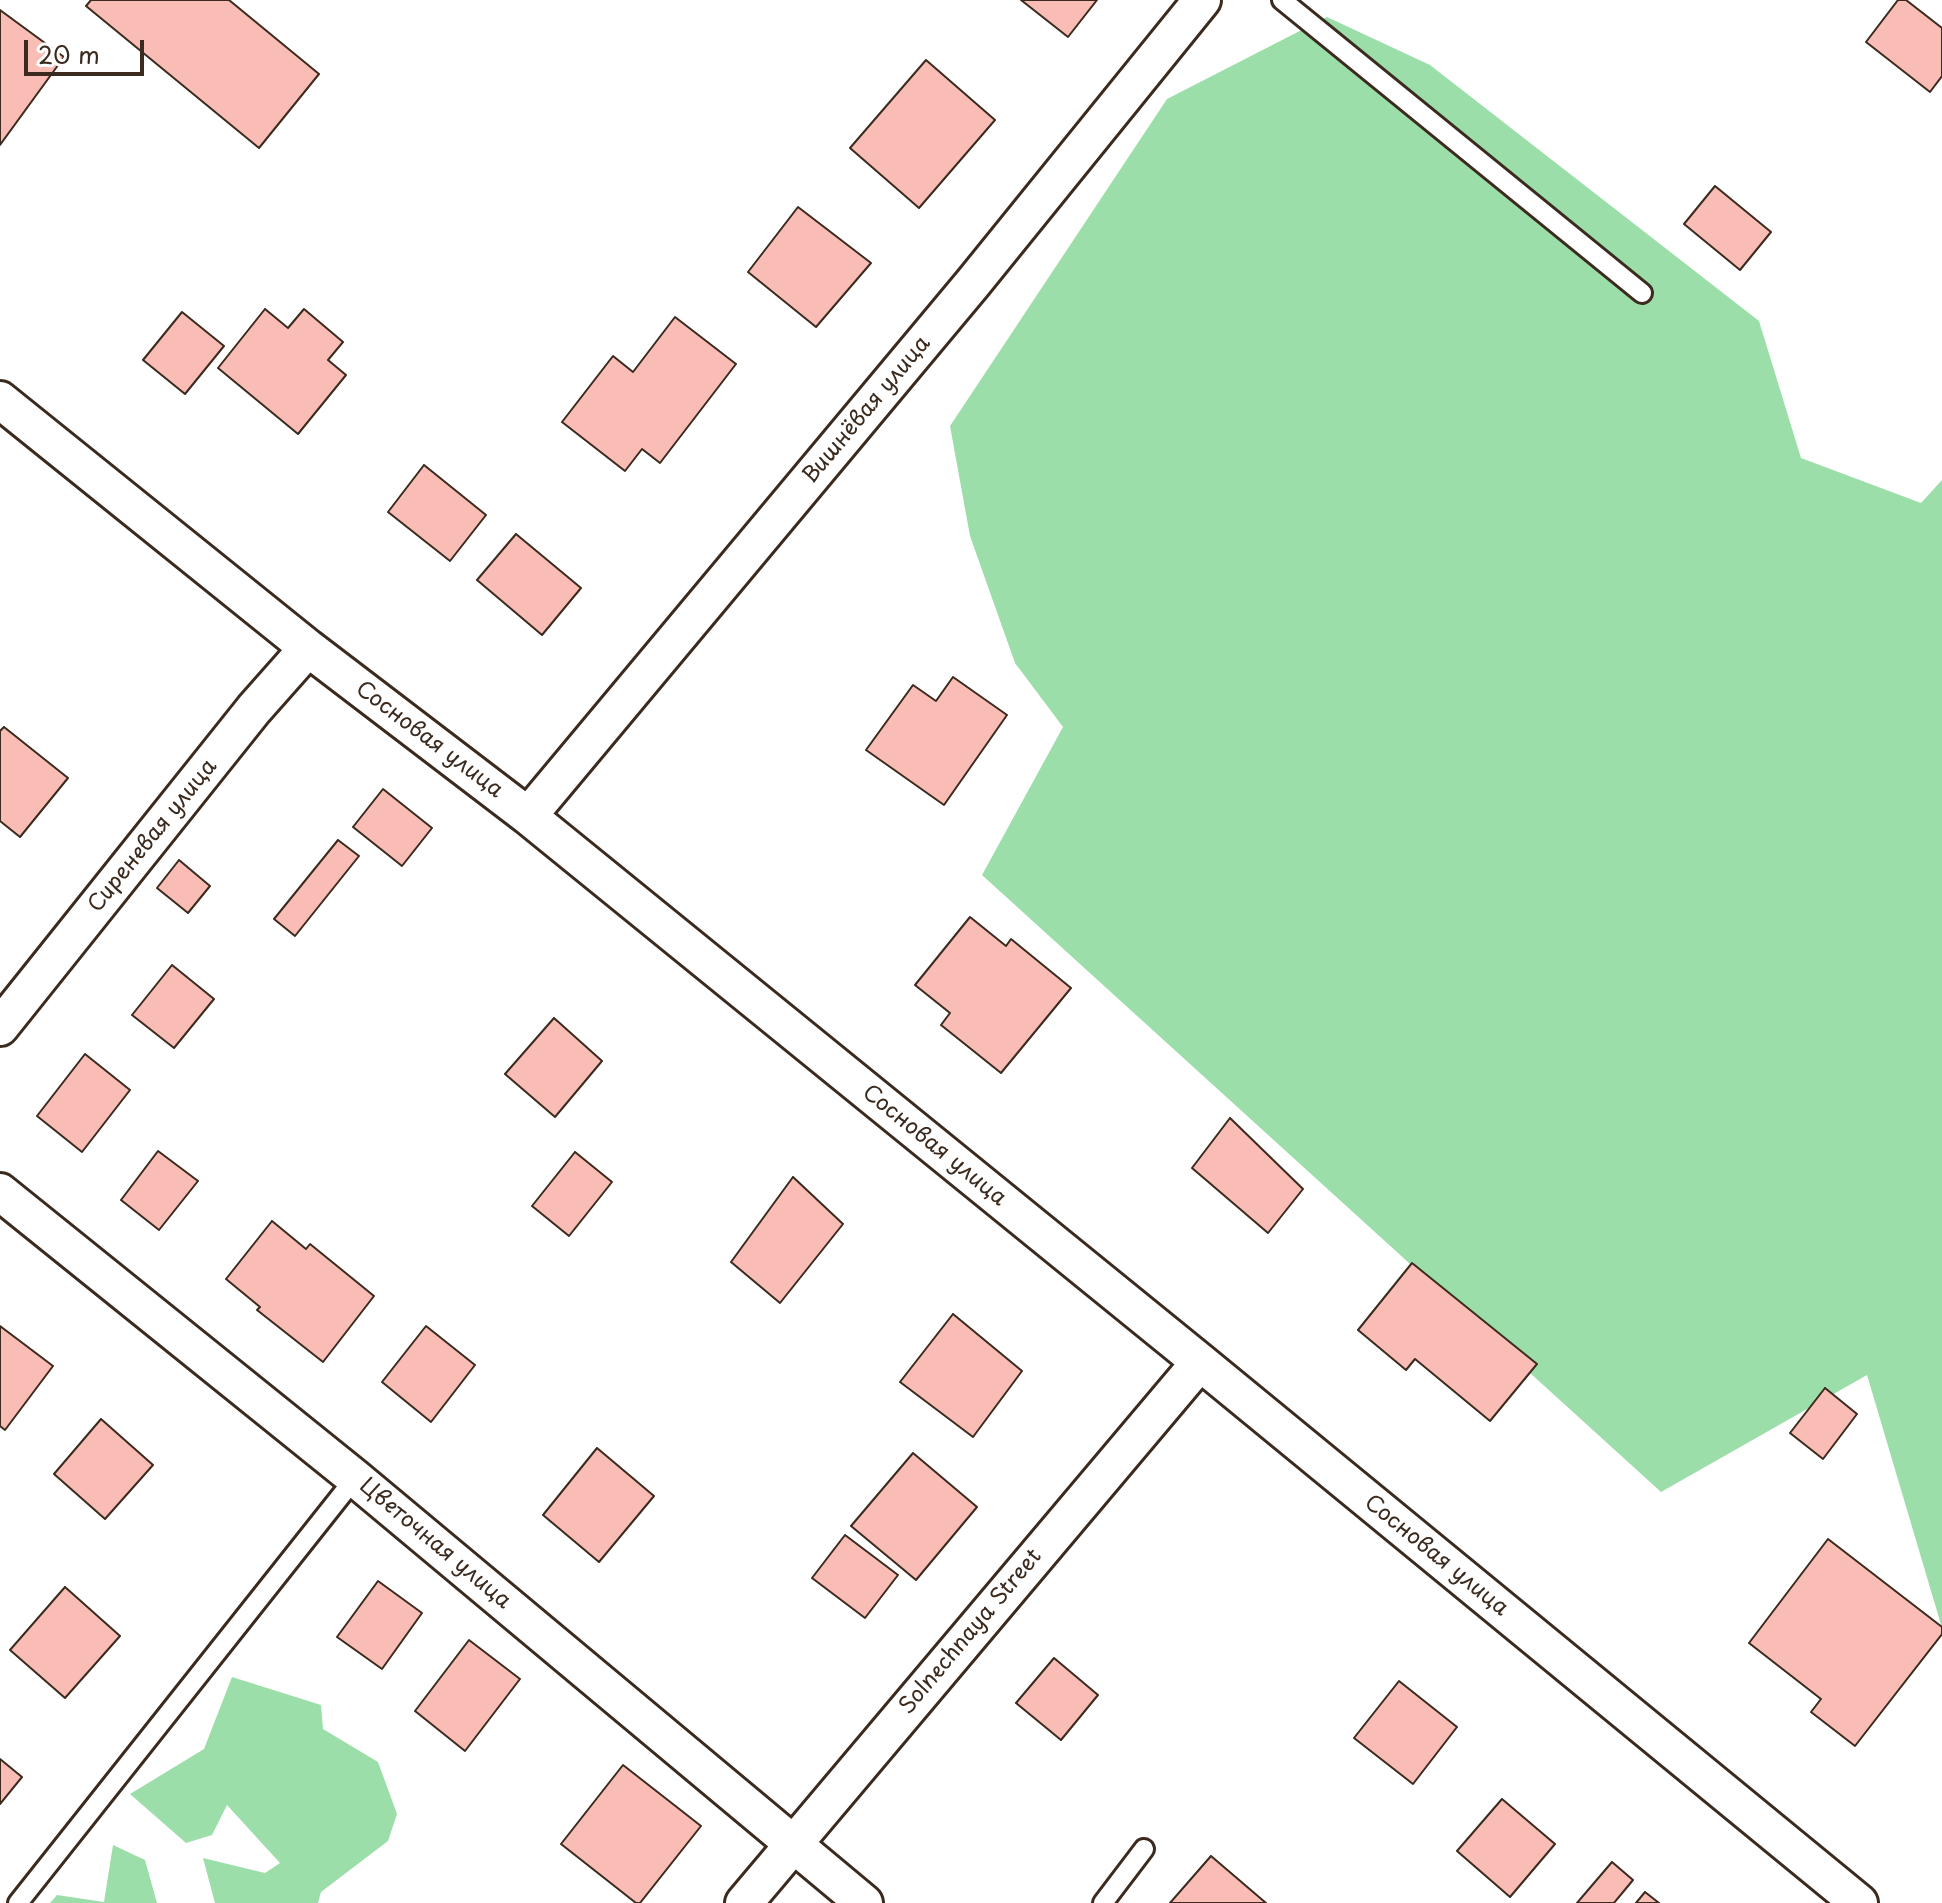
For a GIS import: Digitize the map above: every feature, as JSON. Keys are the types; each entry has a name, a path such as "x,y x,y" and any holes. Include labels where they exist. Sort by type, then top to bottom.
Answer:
{"street":[{"name":"Вишнёвая улица","path":"528,816 963,295 1202,0"},
{"name":"Сосновая улица","path":"0,400 308,648 528,816 1859,1903"},
{"name":"Сиреневая улица","path":"0,1027 254,709 308,648"},
{"name":"Цветочная улица","path":"0,1192 355,1478 864,1903"},
{"name":"Solnechnaya Street","path":"744,1903 1200,1362"}],"lane":[{"path":"1282,0 1642,293"},
{"path":"18,1903 355,1478"},
{"path":"1103,1903 1144,1849"}],"green space":[{"path":"1327,17 1430,65 1759,321 1801,458 1921,503 1942,480 1942,1628 1867,1375 1661,1492 982,875 1063,727 1015,663 970,536 950,426 1167,99"},
{"path":"232,1677 321,1705 323,1729 378,1762 397,1814 388,1841 321,1892 318,1903 215,1903 203,1858 265,1873 280,1863 227,1805 212,1835 186,1843 130,1794 204,1749"},
{"path":"113,1845 145,1860 157,1903 50,1903 57,1895 104,1902"}],"building":[{"path":"91,0 229,0 319,74 259,148 86,6"},
{"path":"1021,0 1097,0 1068,37"},
{"path":"1898,0 1906,0 1942,28 1942,76 1930,92 1866,42"},
{"path":"0,10 64,57 0,145"},
{"path":"926,60 995,120 919,208 850,148"},
{"path":"1715,186 1771,232 1740,270 1684,224"},
{"path":"798,207 871,263 816,327 748,272"},
{"path":"265,309 288,328 304,309 343,342 328,360 346,375 298,434 218,368"},
{"path":"182,312 224,346 185,394 143,360"},
{"path":"675,317 736,364 660,463 642,449 625,471 562,422 613,356 633,372"},
{"path":"424,465 486,515 450,561 388,512"},
{"path":"516,534 581,588 542,635 477,580"},
{"path":"953,677 1007,715 944,805 866,750 913,685 936,701"},
{"path":"4,727 68,778 20,837 0,821 0,731"},
{"path":"383,789 432,828 402,866 353,827"},
{"path":"338,840 359,856 295,936 274,919"},
{"path":"179,860 210,886 188,913 157,888"},
{"path":"970,917 1006,946 1011,939 1071,988 1001,1073 941,1025 950,1013 915,985"},
{"path":"172,965 214,999 174,1048 132,1015"},
{"path":"554,1018 602,1061 555,1117 505,1074"},
{"path":"85,1054 130,1090 82,1152 37,1116"},
{"path":"1230,1118 1303,1189 1268,1233 1192,1168"},
{"path":"158,1151 198,1181 159,1230 121,1200"},
{"path":"575,1152 612,1182 569,1236 532,1206"},
{"path":"793,1177 843,1224 780,1303 731,1262"},
{"path":"272,1221 306,1249 310,1244 374,1296 323,1362 257,1310 260,1307 226,1279"},
{"path":"1412,1263 1537,1364 1490,1421 1415,1359 1406,1370 1358,1330"},
{"path":"953,1314 1022,1371 973,1437 900,1382"},
{"path":"0,1326 53,1366 5,1430 0,1426"},
{"path":"426,1326 475,1365 431,1422 382,1382"},
{"path":"1825,1388 1857,1414 1823,1459 1790,1433"},
{"path":"101,1419 153,1465 105,1519 54,1474"},
{"path":"597,1448 654,1496 599,1562 543,1515"},
{"path":"913,1453 977,1507 916,1580 851,1526"},
{"path":"845,1535 898,1575 865,1618 812,1578"},
{"path":"1828,1539 1942,1627 1942,1634 1855,1746 1811,1712 1821,1699 1749,1643"},
{"path":"378,1581 422,1613 382,1669 337,1637"},
{"path":"65,1587 120,1636 65,1698 10,1650"},
{"path":"469,1640 520,1679 465,1751 415,1711"},
{"path":"1054,1658 1098,1695 1061,1740 1016,1703"},
{"path":"1399,1681 1457,1727 1413,1784 1354,1738"},
{"path":"0,1759 22,1777 0,1804"},
{"path":"623,1765 701,1826 640,1903 561,1844"},
{"path":"1502,1799 1555,1844 1510,1897 1457,1851"},
{"path":"1211,1856 1266,1903 1170,1903"},
{"path":"1612,1862 1633,1880 1614,1903 1577,1903"},
{"path":"1645,1892 1659,1903 1636,1903"}]}
